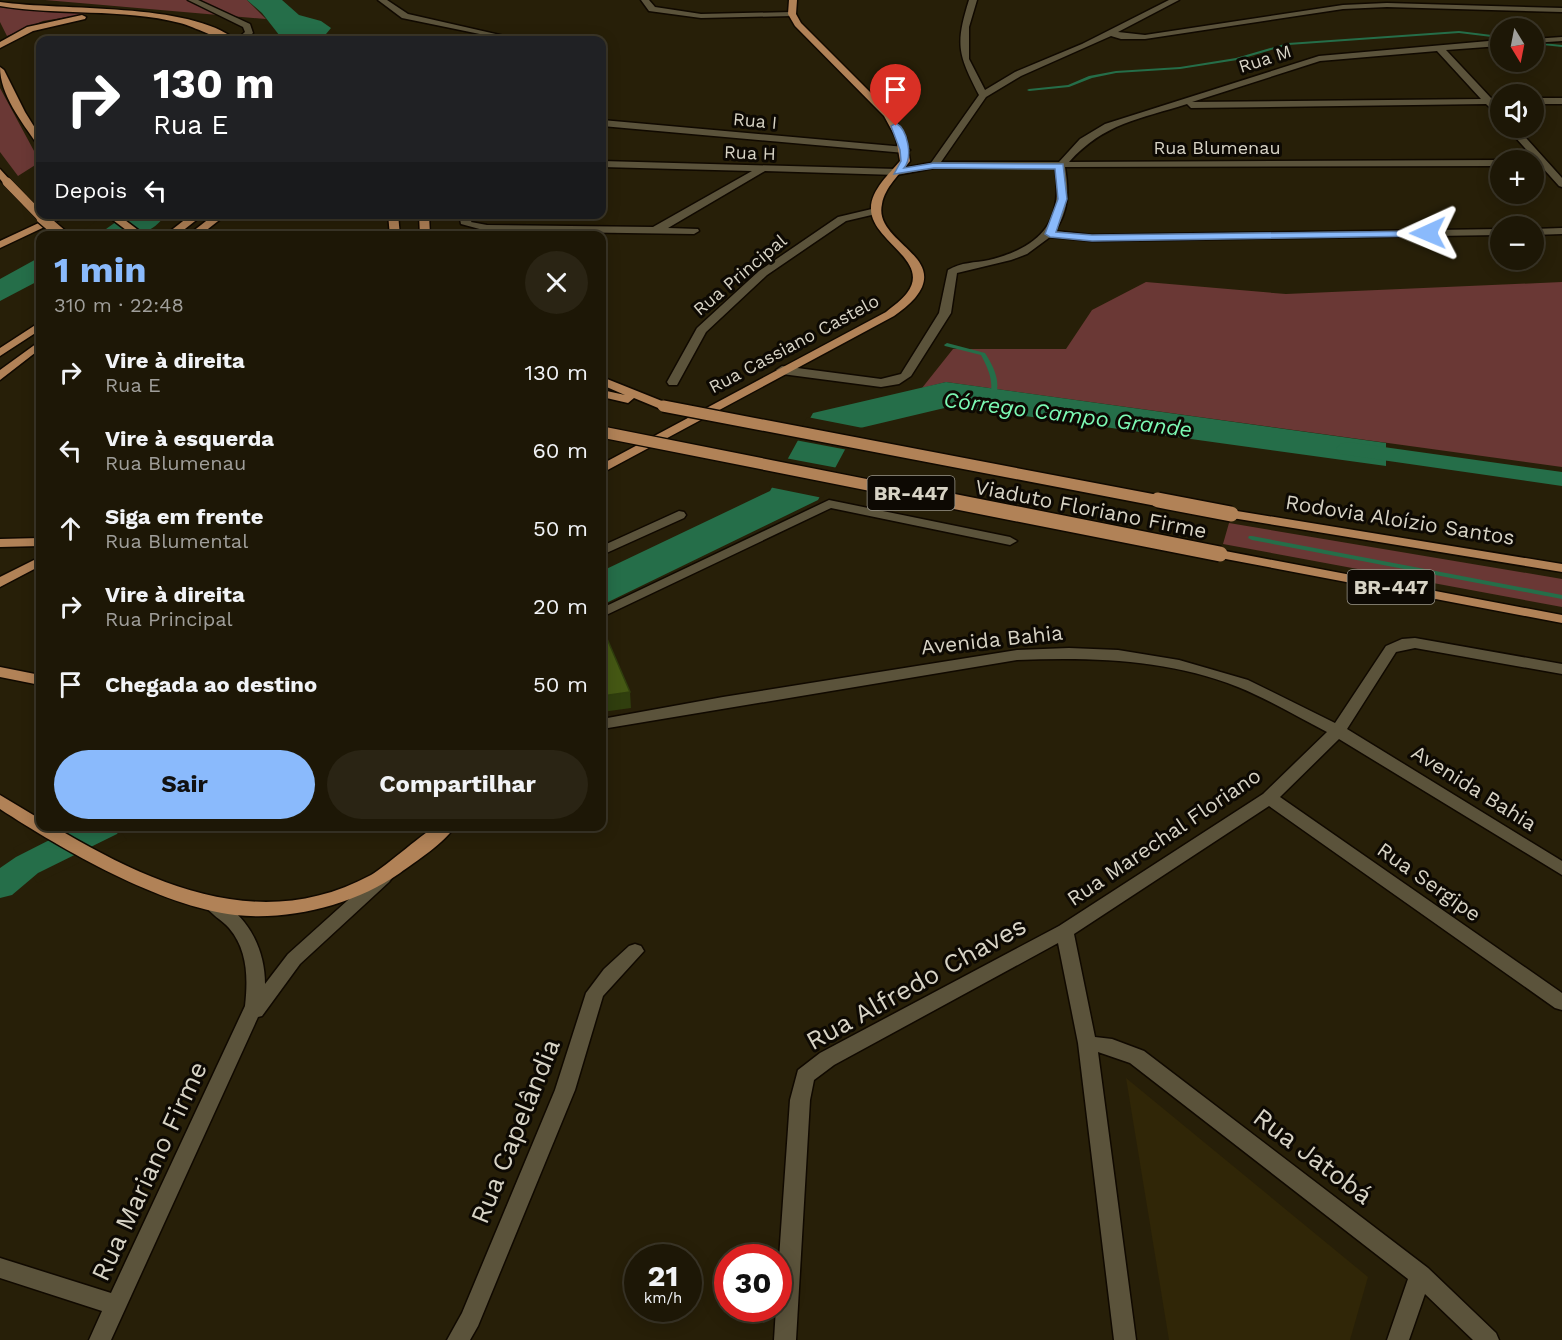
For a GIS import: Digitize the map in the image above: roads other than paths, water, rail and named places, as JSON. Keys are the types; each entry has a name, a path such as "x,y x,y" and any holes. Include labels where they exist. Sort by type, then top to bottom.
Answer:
{"main road":[{"path":"793,0 792,14 888,115 905,150 905,161 878,200 876,211"},
{"path":"0,4 160,16 206,27 223,36"},
{"path":"0,45 30,28 67,19 104,16 160,16"},
{"path":"0,70 20,112 36,136"},
{"path":"0,172 36,213"},
{"name":"Rua Cassiano Castelo","path":"606,467 782,370 890,314 909,299 918,282 917,267 884,229 876,211"},
{"path":"43,219 57,231"},
{"path":"0,245 56,219"},
{"path":"117,219 134,231"},
{"path":"176,231 193,219"},
{"path":"199,231 215,219"},
{"path":"0,353 36,328"},
{"path":"0,376 36,347"},
{"path":"606,383 641,400"},
{"name":"BR-447","path":"606,395 641,400"},
{"name":"Viaduto Floriano Firme","path":"641,400 1231,514"},
{"name":"Viaduto Floriano Firme","path":"606,433 1562,619"},
{"name":"Rodovia Aloízio Santos","path":"1231,514 1562,568"},
{"path":"0,543 36,542"},
{"path":"0,583 36,563"},
{"path":"0,672 36,679"},
{"path":"0,801 36,820"},
{"path":"58,832 98,860 214,905 260,909 297,906 346,893 390,872 441,831"}],"street":[{"path":"192,0 248,26 249,33 245,36"},
{"path":"382,0 405,16 499,36"},
{"path":"645,0 652,9 680,15 792,14"},
{"path":"972,0 965,27 965,59 983,95"},
{"path":"934,165 983,95 1018,74 1112,33 1175,0"},
{"path":"1112,33 1121,37 1145,37 1343,7 1387,5 1562,10"},
{"path":"1544,40 1562,39"},
{"name":"Rua M","path":"1060,166 1083,141 1108,126 1319,59 1490,44"},
{"path":"1438,47 1488,102"},
{"path":"1544,101 1562,101"},
{"path":"1172,105 1488,102"},
{"name":"Rua I","path":"606,123 905,150"},
{"path":"1521,138 1533,150"},
{"path":"1544,162 1562,162"},
{"path":"1544,162 1562,184"},
{"name":"Rua Blumenau","path":"934,165 1490,163"},
{"name":"Rua H","path":"606,164 897,172 934,165"},
{"path":"782,370 881,383 900,379 913,364 945,313 952,272 960,267 995,261 1025,252 1050,234 1063,199 1060,166"},
{"path":"653,231 761,170"},
{"name":"Rua Principal","path":"673,382 700,330 749,284 790,251 842,219 876,211"},
{"path":"468,219 487,228 694,231"},
{"path":"1544,232 1562,231"},
{"path":"1050,234 1092,238 1490,232"},
{"path":"606,611 829,504 1010,541"},
{"path":"606,549 679,515"},
{"name":"Rua Marechal Floriano","path":"1125,1340 1087,1044 1065,931 1269,798 1338,731 1391,649 1402,644 1414,643 1562,669"},
{"name":"Avenida Bahia","path":"606,723 1017,655 1069,653 1118,656 1243,682 1338,731 1562,869"},
{"name":"Avenida Bahia","path":"606,731 665,713"},
{"name":"Rua Sergipe","path":"1269,798 1562,1003"},
{"path":"247,1024 294,959 390,872"},
{"path":"214,905 240,927 255,955 257,988 247,1024"},
{"name":"Rua Alfredo Chaves","path":"785,1340 800,1100 805,1076 827,1059 1065,931"},
{"name":"Rua Capelândia","path":"458,1340 470,1319 565,1090 595,993 610,974 635,951"},
{"name":"Rua Mariano Firme","path":"100,1340 247,1024"},
{"name":"Rua Jatobá","path":"1087,1044 1112,1047 1137,1057 1420,1275 1488,1340"},
{"path":"0,1268 117,1305"},
{"path":"1398,1340 1420,1275"}],"water":[{"path":"247,0 282,0 299,15 321,21 331,28 324,36 280,36 262,13"},
{"path":"36,259 36,282 0,301 0,279"},
{"path":"946,382 1386,443 1386,466 953,406 856,429 818,500 606,603 606,569 770,491 813,413"}],"waterway":[{"path":"1029,90 1069,86 1091,77 1116,72 1180,68 1237,59 1288,44 1459,32 1490,36"},
{"path":"1544,44 1562,46"},
{"path":"125,231 143,219"},
{"path":"947,345 983,354 991,370 994,383 994,395 991,399"},
{"name":"Córrego Campo Grande","path":"1348,449 1562,479"},
{"path":"1252,538 1562,597"},
{"name":"Córrego Campo Grande","path":"0,886 27,865 96,831"}]}
